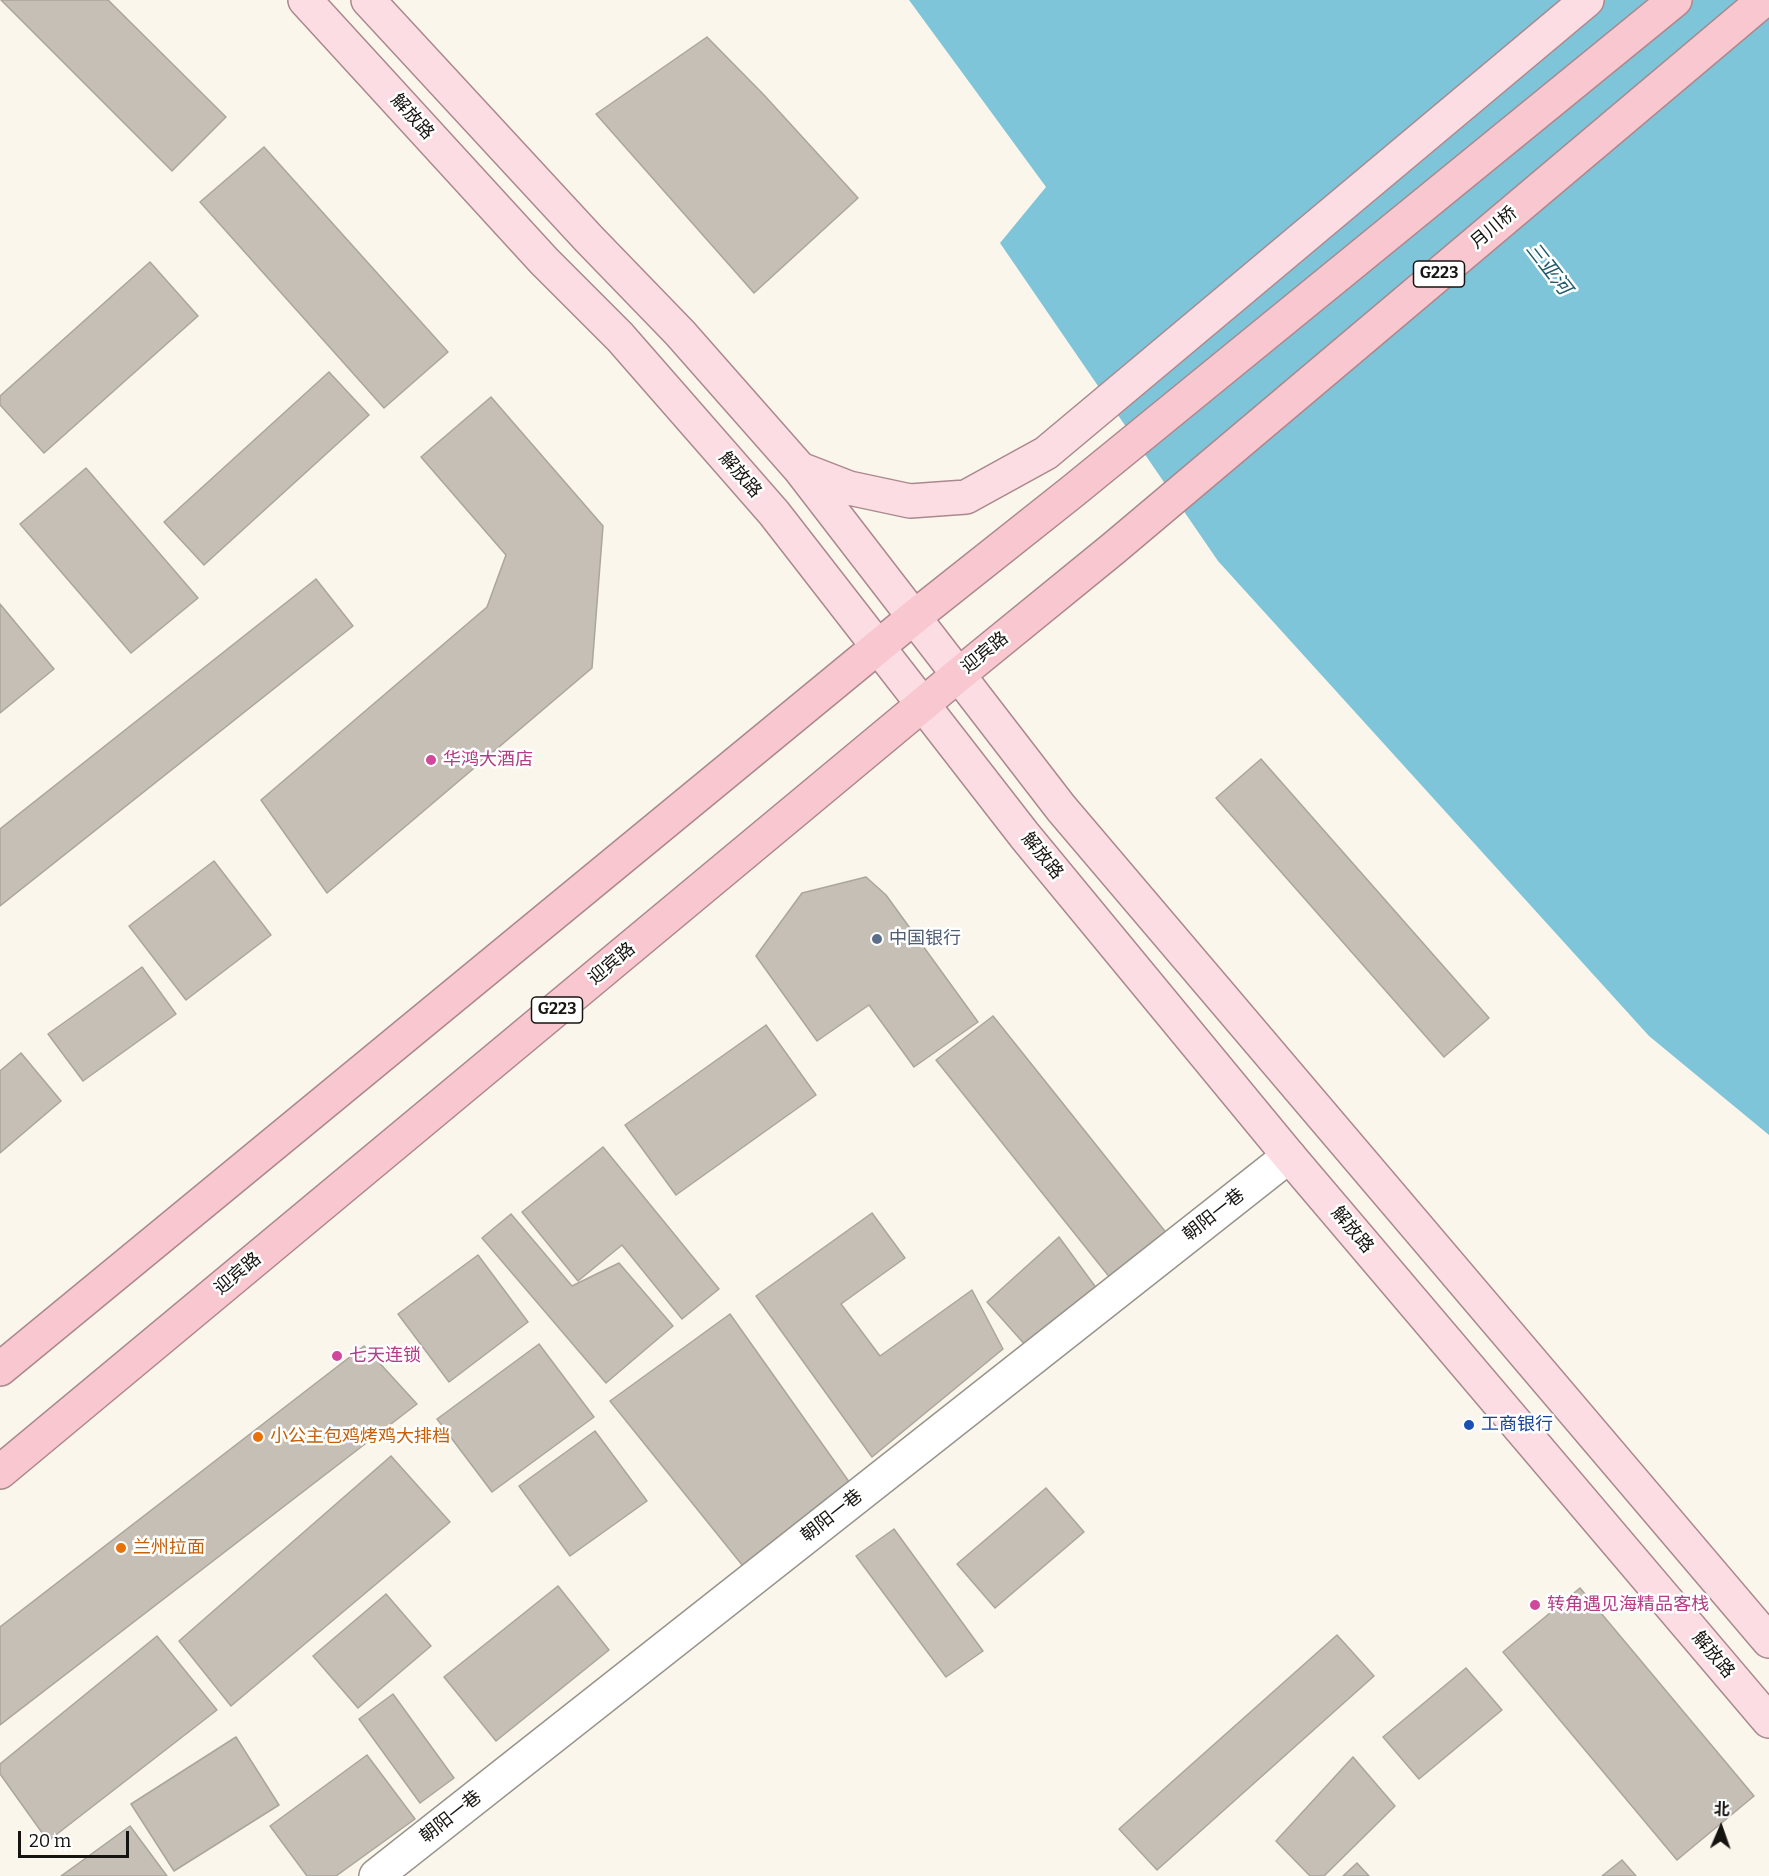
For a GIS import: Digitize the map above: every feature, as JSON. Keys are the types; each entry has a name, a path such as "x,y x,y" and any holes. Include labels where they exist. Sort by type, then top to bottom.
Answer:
{"highway":[{"path":"0,1369 913,618 1675,0"},
{"name":"月川桥","path":"1114,548 1764,0"},
{"name":"迎宾路","path":"0,1472 923,704 1114,548"}],"main road":[{"name":"解放路","path":"305,0 544,261 620,337 774,513 1025,836 1289,1156 1769,1721"},
{"path":"368,0 589,239 681,333 799,468 957,676 1061,808 1769,1641"},
{"path":"799,468 849,488 910,501 966,497 1046,453 1587,0"}],"street":[{"name":"朝阳一巷","path":"376,1876 1289,1156"}],"water":[{"name":"三亚河","path":"909,0 1769,0 1769,1135 1649,1036 1218,561 1000,243 1046,187"}],"building":[{"path":"1,0 108,0 226,117 172,171"},
{"path":"707,37 764,95 858,198 754,293 596,114"},
{"path":"264,147 448,352 384,408 200,202"},
{"path":"150,262 198,316 44,453 0,405 0,396"},
{"path":"329,372 369,415 204,565 164,522"},
{"path":"491,397 603,526 592,668 327,893 261,800 487,607 506,555 421,457"},
{"path":"86,468 198,598 131,653 20,524"},
{"path":"316,579 353,626 0,906 0,829"},
{"path":"0,604 54,669 0,713"},
{"path":"1261,759 1489,1018 1444,1057 1216,798"},
{"path":"214,861 271,935 186,1000 129,926"},
{"path":"866,877 886,895 978,1022 914,1067 869,1005 817,1041 756,956 802,893"},
{"path":"142,967 176,1014 83,1081 48,1034"},
{"path":"993,1016 1172,1240 1115,1284 936,1060"},
{"path":"766,1025 816,1095 676,1195 625,1125"},
{"path":"21,1053 61,1101 0,1153 0,1071"},
{"path":"603,1147 719,1289 682,1319 622,1245 578,1281 522,1212"},
{"path":"872,1213 905,1258 841,1304 880,1356 972,1290 1003,1349 872,1457 756,1296"},
{"path":"511,1214 572,1286 619,1263 673,1326 606,1383 482,1238"},
{"path":"1059,1237 1097,1289 1035,1356 987,1302"},
{"path":"478,1255 528,1322 449,1382 398,1314"},
{"path":"730,1314 857,1493 751,1576 610,1401"},
{"path":"539,1344 594,1417 492,1492 437,1419"},
{"path":"364,1346 417,1404 0,1725 0,1627"},
{"path":"595,1431 647,1501 570,1556 519,1486"},
{"path":"391,1456 450,1522 231,1706 179,1641"},
{"path":"1046,1488 1084,1532 995,1608 957,1564"},
{"path":"894,1529 983,1651 946,1677 856,1556"},
{"path":"558,1586 609,1650 496,1741 444,1677"},
{"path":"1580,1588 1754,1796 1677,1860 1503,1652"},
{"path":"386,1594 431,1646 358,1708 313,1656"},
{"path":"1337,1635 1374,1676 1157,1870 1119,1829"},
{"path":"157,1636 217,1710 48,1841 0,1774 0,1764"},
{"path":"1466,1668 1502,1710 1419,1779 1383,1737"},
{"path":"393,1694 454,1778 420,1803 359,1719"},
{"path":"236,1737 279,1805 174,1871 131,1804"},
{"path":"367,1755 415,1819 336,1876 307,1876 270,1826"},
{"path":"1353,1757 1395,1806 1324,1876 1310,1876 1276,1841"},
{"path":"130,1826 167,1876 61,1876"},
{"path":"1622,1860 1636,1876 1602,1876"},
{"path":"1357,1863 1369,1876 1343,1876"}],"place":[{"name":"华鸿大酒店","path":"431,760"},
{"name":"中国银行","path":"877,939"},
{"name":"七天连锁","path":"337,1356"},
{"name":"工商银行","path":"1469,1425"},
{"name":"小公主包鸡烤鸡大排档","path":"258,1437"},
{"name":"兰州拉面","path":"121,1548"},
{"name":"转角遇见海精品客栈","path":"1535,1605"}]}
